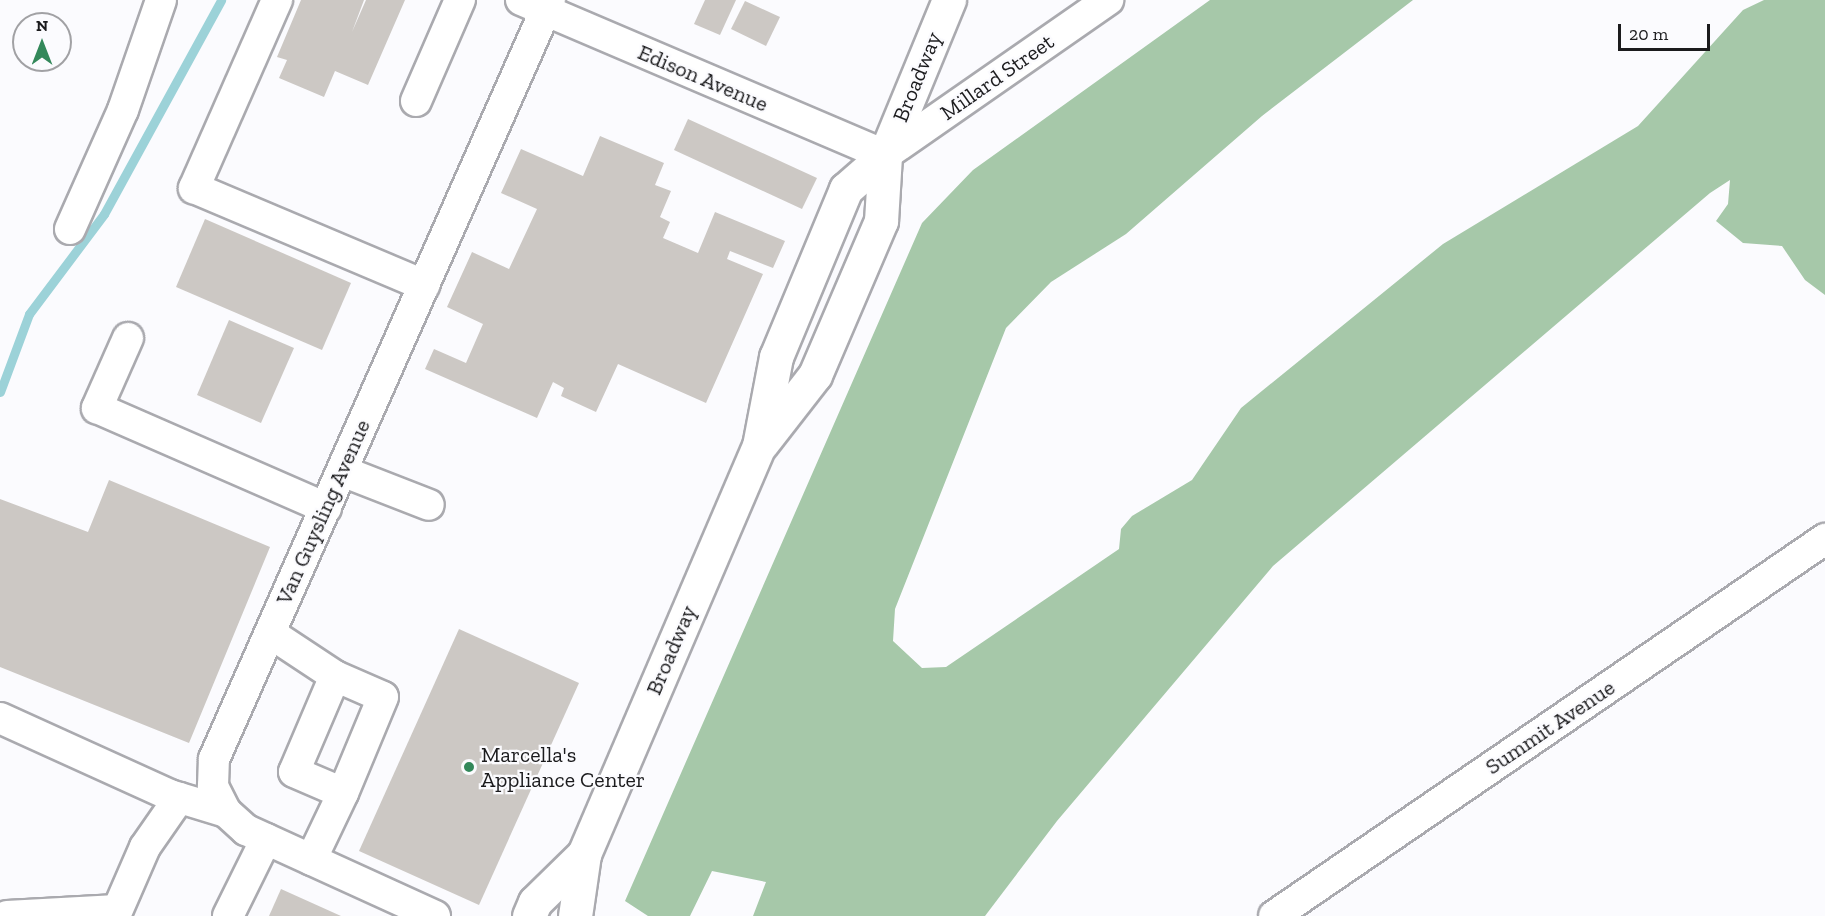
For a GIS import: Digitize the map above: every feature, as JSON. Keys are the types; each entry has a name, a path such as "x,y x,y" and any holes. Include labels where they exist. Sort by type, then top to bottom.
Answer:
{"main road":[{"name":"Broadway","path":"759,446 815,375 839,320 881,221 885,155 949,0"},
{"name":"Broadway","path":"575,916 584,854 759,446 776,357 846,189 885,155"},
{"name":"Broadway","path":"529,916 536,902 584,854"}],"street":[{"path":"70,228 123,110 160,0"},
{"path":"277,0 194,188 424,285"},
{"path":"416,101 460,0"},
{"name":"Millard Street","path":"885,155 1108,0"},
{"name":"Van Guysling Avenue","path":"226,812 213,786 214,759 424,285 539,4"},
{"name":"Edison Avenue","path":"539,4 885,155"},
{"path":"128,338 97,408 326,508"},
{"path":"342,471 429,505"},
{"name":"Summit Avenue","path":"1274,916 1825,539"},
{"path":"270,633 335,676 383,697 343,793 310,860"},
{"path":"335,676 294,772 343,793"},
{"path":"0,718 179,798 226,812 266,839 435,916"},
{"path":"7,916 116,913 145,847 179,798"},
{"path":"228,916 266,839"}],"green space":[{"path":"1210,0 1413,0 1262,116 1126,234 1051,282 1006,328 895,609 893,641 922,668 946,667 1119,549 1121,529 1132,516 1192,480 1241,408 1443,244 1638,126 1743,10 1764,0 1825,0 1825,295 1805,280 1782,246 1743,243 1716,221 1728,204 1730,180 1710,193 1273,566 1057,821 985,916 753,916 766,882 712,871 690,916 648,916 625,901 922,223 973,170"}],"building":[{"path":"301,0 364,0 352,32 366,0 405,0 368,85 335,71 324,97 279,78 287,60 277,57"},
{"path":"705,0 736,0 720,35 694,24"},
{"path":"745,1 780,17 766,46 731,29"},
{"path":"688,119 817,178 802,209 674,150"},
{"path":"600,136 664,163 655,185 671,191 660,217 670,222 663,238 698,253 715,212 785,241 773,268 730,251 727,259 763,274 706,403 618,364 596,412 561,396 564,388 553,382 537,418 425,369 434,349 466,363 483,324 447,307 472,252 509,269 537,209 501,193 521,149 583,176"},
{"path":"205,219 351,283 322,350 176,287"},
{"path":"229,320 294,348 261,423 197,395"},
{"path":"109,480 270,547 189,743 0,667 0,499 88,532"},
{"name":"Marcella's Appliance Center","path":"459,629 579,683 479,905 359,851"},
{"path":"281,889 341,916 269,916"}],"waterway":[{"path":"0,392 29,314 104,214 221,0"}],"place":[{"name":"Marcella's Appliance Center","path":"469,767"}]}
